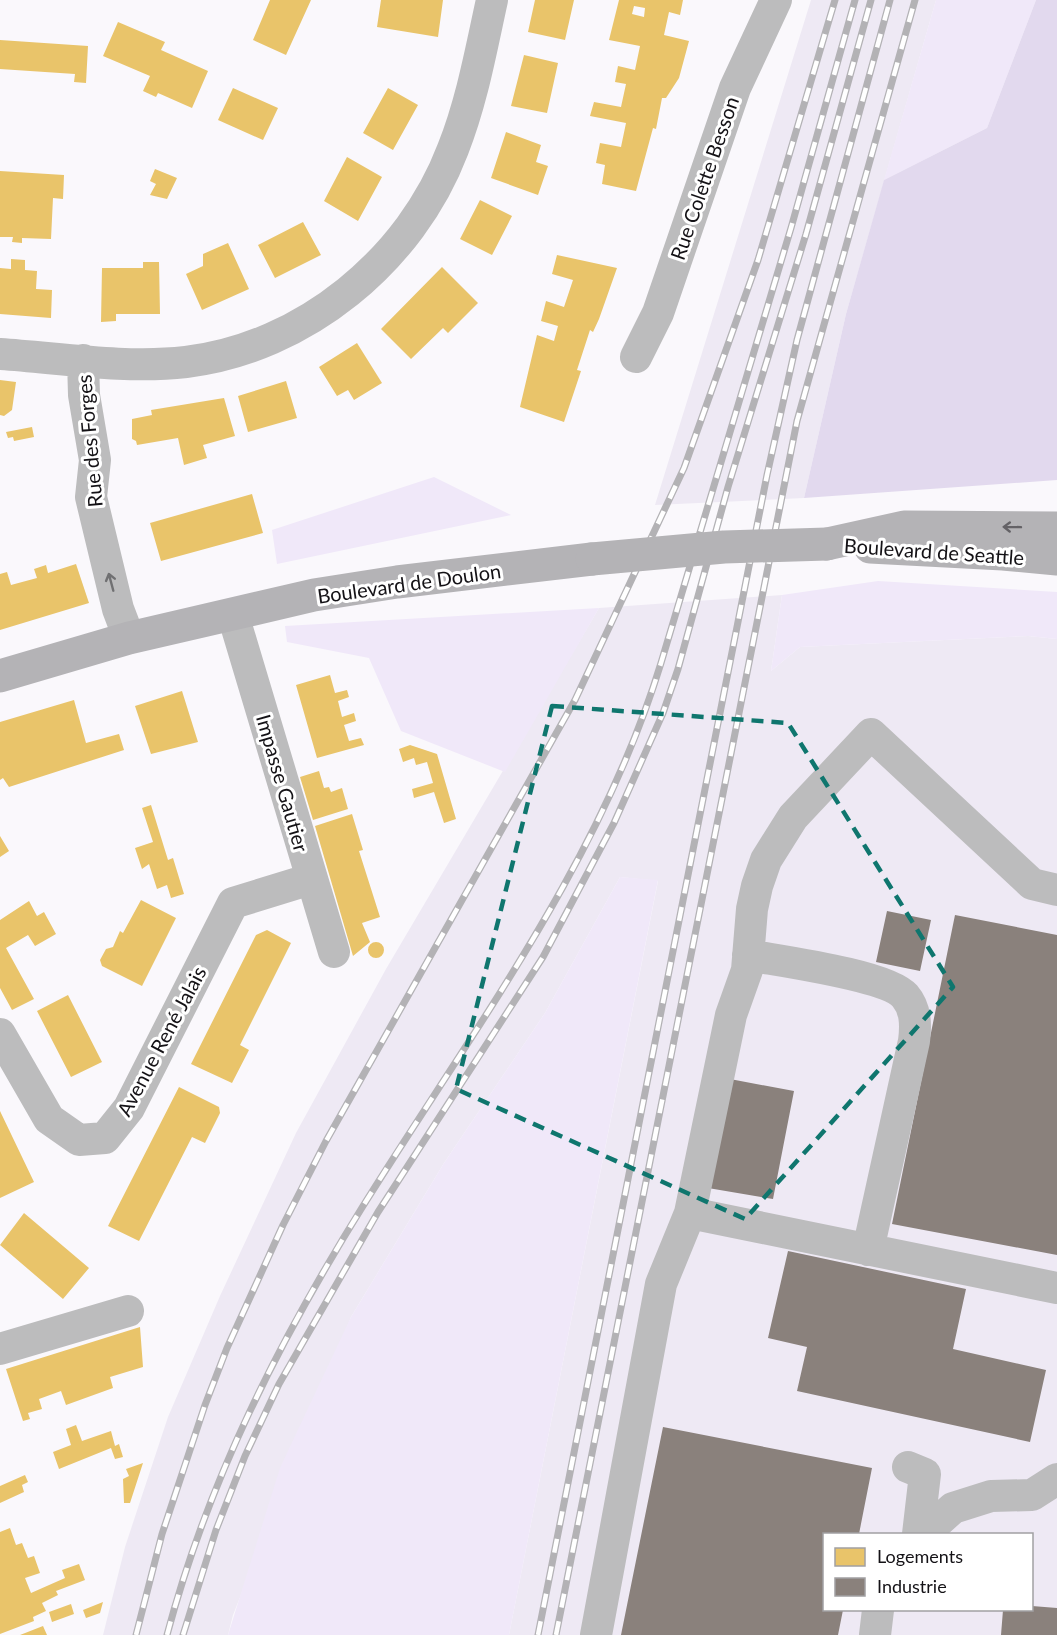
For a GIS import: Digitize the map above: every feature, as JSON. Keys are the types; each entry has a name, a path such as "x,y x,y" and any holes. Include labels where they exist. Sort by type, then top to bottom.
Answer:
{"main road":[{"name":"Boulevard de Seattle","path":"827,544 904,527 1057,528"},
{"name":"Boulevard de Doulon","path":"0,676 129,638 314,595 366,586 592,559 724,547 827,544"},
{"name":"Boulevard de Seattle","path":"827,544 1057,559"}],"street":[{"path":"83,360 184,363 234,352 299,327 336,302 404,237 433,193 453,150 468,104 492,0"},
{"name":"Rue Colette Besson","path":"636,357 658,313 735,88 776,0"},
{"name":"Rue des Forges","path":"0,354 83,360 84,395 95,460 91,497 118,609 129,638"},
{"name":"Impasse Gautier","path":"233,615 334,952"},
{"path":"596,1635 661,1284 690,1213 731,1015 747,970 752,909 766,860 793,817 871,734 1032,884 1057,890"},
{"name":"Avenue René Jalais","path":"0,1034 49,1119 79,1140 105,1138 129,1108 234,903 311,879"},
{"path":"748,955 870,979 892,986 905,995 911,1007 916,1024 914,1041 868,1250"},
{"path":"690,1213 1057,1288"},
{"path":"0,1349 128,1311"},
{"path":"908,1467 925,1474 918,1533"},
{"path":"925,1533 953,1508 991,1496 1032,1495 1057,1479"},
{"path":"875,1635 878,1611"}],"highlighted area":[{"path":"552,706 788,723 953,987 745,1219 456,1089"}],"shaded area":[{"path":"811,0 936,0 846,314 804,498 655,505"},
{"path":"936,0 1036,0 987,128 884,180"},
{"path":"1036,0 1057,0 1057,480 804,498 846,314 884,180 987,128"},
{"path":"434,477 511,515 277,564 272,530"},
{"path":"878,581 1057,592 1057,639 1028,636 800,647 771,671 782,595"},
{"path":"782,595 771,671 800,647 1028,636 1057,639 1057,1635 509,1635 658,881 620,877 545,1013 444,1163 351,1317 233,1615 228,1635 103,1635 125,1547 168,1417 220,1296 296,1133 386,969 599,608"},
{"path":"599,608 505,772 401,731 369,658 287,642 285,626"},
{"path":"620,877 658,880 509,1635 228,1635 280,1468 351,1317 444,1163 545,1013"}],"building: Logements":[{"path":"270,0 311,0 286,55 253,40"},
{"path":"381,0 443,0 438,37 377,27"},
{"path":"535,0 574,0 565,40 528,32"},
{"path":"619,0 683,0 680,15 669,12 664,35 689,41 679,78 666,98 662,98 656,129 653,128 636,191 602,184 605,165 596,163 600,143 621,147 626,123 590,116 594,102 621,107 626,84 615,82 618,66 635,70 640,46 609,40","holes":["634,6 645,8 644,17 632,14"]},
{"path":"118,22 165,42 161,50 208,71 192,108 158,93 156,97 143,91 150,76 103,56"},
{"path":"0,40 88,46 86,83 74,82 75,74 0,69"},
{"path":"524,55 558,63 547,113 511,106"},
{"path":"233,88 278,108 263,140 218,120"},
{"path":"388,88 418,105 393,150 363,133"},
{"path":"506,132 541,145 536,162 548,166 538,195 491,178"},
{"path":"347,157 382,177 358,221 324,201"},
{"path":"155,169 177,178 167,199 150,195 156,184 150,181"},
{"path":"0,171 64,175 63,199 53,198 51,239 22,238 22,243 12,242 13,237 0,237"},
{"path":"480,200 512,216 492,255 460,239"},
{"path":"303,222 321,255 275,278 258,245"},
{"path":"228,243 249,289 202,310 186,274 203,266 203,254"},
{"path":"557,255 617,268 599,319 593,332 590,330 577,370 581,371 564,422 520,407 537,335 554,341 558,326 541,321 546,301 564,307 573,280 552,274"},
{"path":"11,259 25,260 25,270 37,271 36,289 52,290 51,318 0,314 0,268 11,269"},
{"path":"143,262 159,262 160,314 116,314 116,321 101,322 102,268 143,268"},
{"path":"442,267 478,303 448,333 443,328 411,359 381,329"},
{"path":"357,343 382,383 354,400 348,390 337,396 319,367"},
{"path":"0,380 16,382 12,410 4,416 0,415"},
{"path":"286,381 297,418 248,432 238,396"},
{"path":"224,398 235,436 203,445 207,458 184,465 178,438 137,445 132,439 132,419 152,415 151,410"},
{"path":"32,427 34,437 14,441 13,437 8,438 6,432"},
{"path":"252,494 263,533 161,561 150,523"},
{"path":"76,564 89,603 0,630 0,574 7,572 11,585 37,578 34,569 46,565 48,573"},
{"path":"330,675 335,693 347,690 349,697 338,701 342,717 354,713 356,721 344,725 349,741 361,738 364,745 317,758 296,685"},
{"path":"182,691 198,742 151,754 135,706"},
{"path":"74,700 86,743 119,734 124,750 9,787 3,778 0,780 0,722"},
{"path":"410,745 437,754 456,819 444,823 434,792 414,798 412,789 433,783 427,762 416,765 414,758 403,762 399,749"},
{"path":"319,771 324,788 329,787 331,792 342,788 348,809 313,820 300,777"},
{"path":"151,805 168,860 173,858 184,894 171,898 167,885 157,889 149,864 142,869 135,848 153,842 142,808"},
{"path":"352,814 363,850 359,851 380,917 362,923 370,942 353,956 315,826"},
{"path":"0,836 9,851 0,857"},
{"path":"141,900 176,918 142,986 102,966 100,960 106,949 113,947 120,931 123,933"},
{"path":"29,901 37,916 44,912 56,934 35,946 28,935 6,948 34,999 12,1010 0,988 0,920"},
{"path":"267,930 291,943 240,1045 249,1050 232,1083 191,1064 256,935"},
{"path":"373,942 379,942 384,950 382,956 373,958 368,953 368,947"},
{"path":"68,995 102,1062 71,1077 37,1011"},
{"path":"179,1087 219,1107 220,1113 205,1143 192,1137 139,1241 108,1226"},
{"path":"0,1111 34,1182 0,1198"},
{"path":"24,1213 89,1268 63,1299 0,1245"},
{"path":"140,1327 143,1367 110,1377 113,1388 66,1405 61,1391 39,1399 42,1409 28,1413 30,1419 23,1421 6,1369"},
{"path":"76,1425 82,1441 111,1431 115,1446 119,1444 123,1457 115,1459 111,1448 59,1469 53,1452 71,1445 66,1429"},
{"path":"143,1463 130,1503 124,1503 123,1479 129,1476 126,1469"},
{"path":"25,1475 28,1482 22,1485 24,1492 0,1503 0,1486"},
{"path":"10,1528 16,1545 22,1543 28,1558 34,1556 40,1573 25,1578 31,1593 65,1578 62,1570 79,1564 85,1580 56,1591 58,1595 42,1603 46,1611 33,1617 34,1621 0,1634 0,1532"},
{"path":"103,1602 100,1613 86,1618 83,1610"},
{"path":"71,1604 74,1614 52,1622 49,1612"},
{"path":"43,1626 47,1635 20,1635"}],"building: Industrie":[{"path":"887,911 931,920 920,971 876,962"},
{"path":"955,915 1057,935 1057,1255 892,1224"},
{"path":"730,1079 794,1091 773,1199 708,1188"},
{"path":"788,1251 966,1289 953,1349 1046,1370 1030,1442 797,1391 807,1347 768,1338"},
{"path":"663,1427 872,1468 859,1533 823,1533 823,1611 843,1611 838,1635 621,1635"},
{"path":"1033,1606 1057,1608 1057,1635 1001,1635 1003,1611 1033,1611"}],"railway":[{"path":"136,1635 162,1534 205,1405 227,1348 283,1225 326,1141 575,700 684,468 758,260 835,0"},
{"path":"167,1635 203,1522 225,1467 275,1360 363,1206 489,1010 569,877 604,808 635,737 661,663 791,228 855,0"},
{"path":"183,1635 216,1530 245,1456 279,1384 378,1212 543,957 614,823 663,713 678,669 728,487 806,234 871,0"},
{"path":"538,1635 767,475 797,340 890,0"},
{"path":"556,1635 797,421 915,0"}]}
